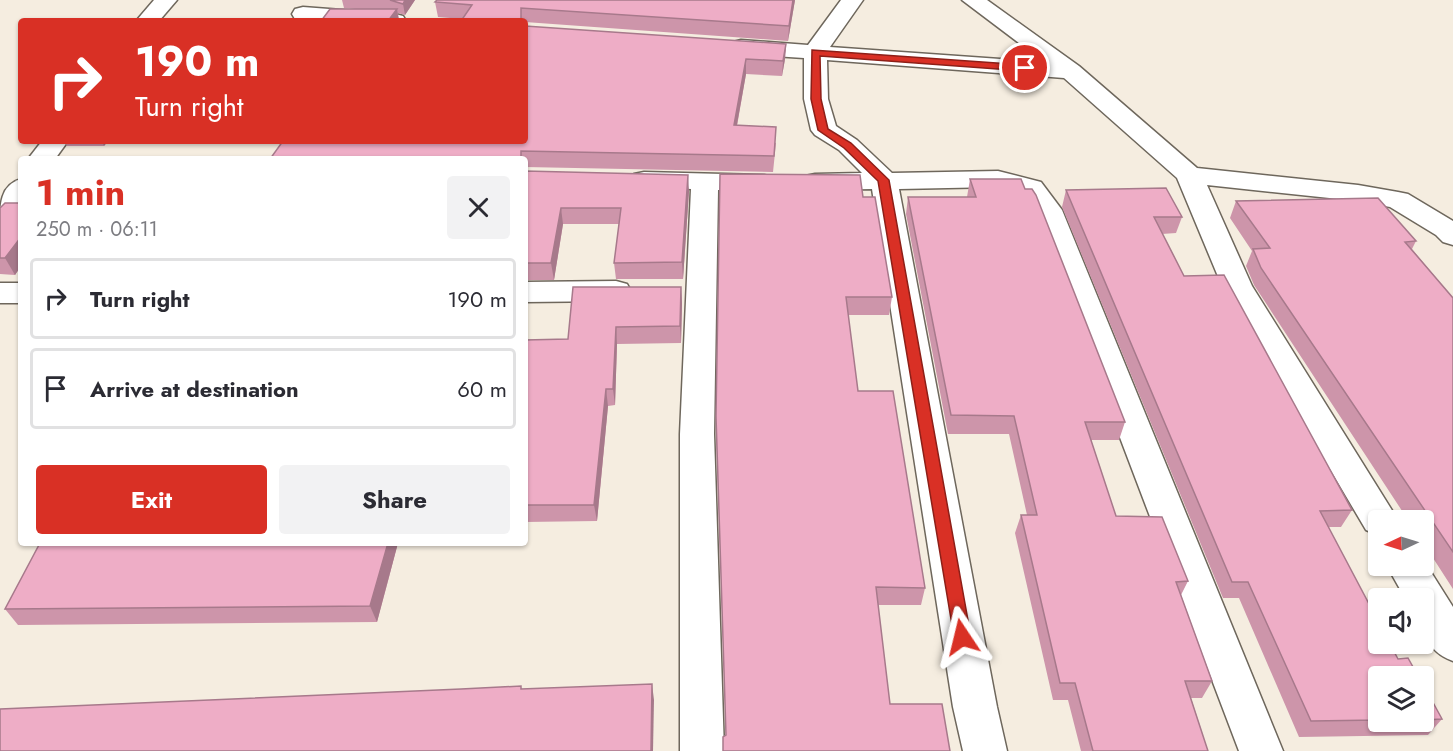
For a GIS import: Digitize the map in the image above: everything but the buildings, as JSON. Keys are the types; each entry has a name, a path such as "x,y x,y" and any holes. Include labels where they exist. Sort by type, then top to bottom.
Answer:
{"street":[{"path":"150,18 166,0"},
{"path":"852,0 815,52 816,99 824,130 848,146 884,180 968,672 985,751"},
{"path":"974,0 1071,71 1189,175 1237,286 1373,510"},
{"path":"303,14 356,18"},
{"path":"722,45 1071,71"},
{"path":"43,156 53,144"},
{"path":"1189,175 1358,193 1398,200 1446,229 1453,236"},
{"path":"615,179 793,183 998,179 1031,188 1048,210 1261,751"},
{"path":"702,751 698,434 688,291 705,181"},
{"path":"0,216 18,191"},
{"path":"528,292 642,291"},
{"path":"0,293 18,293"},
{"path":"1412,576 1453,643"}],"route":[{"path":"962,637 884,180 871,165 824,130 816,99 815,52 1025,68"}]}
